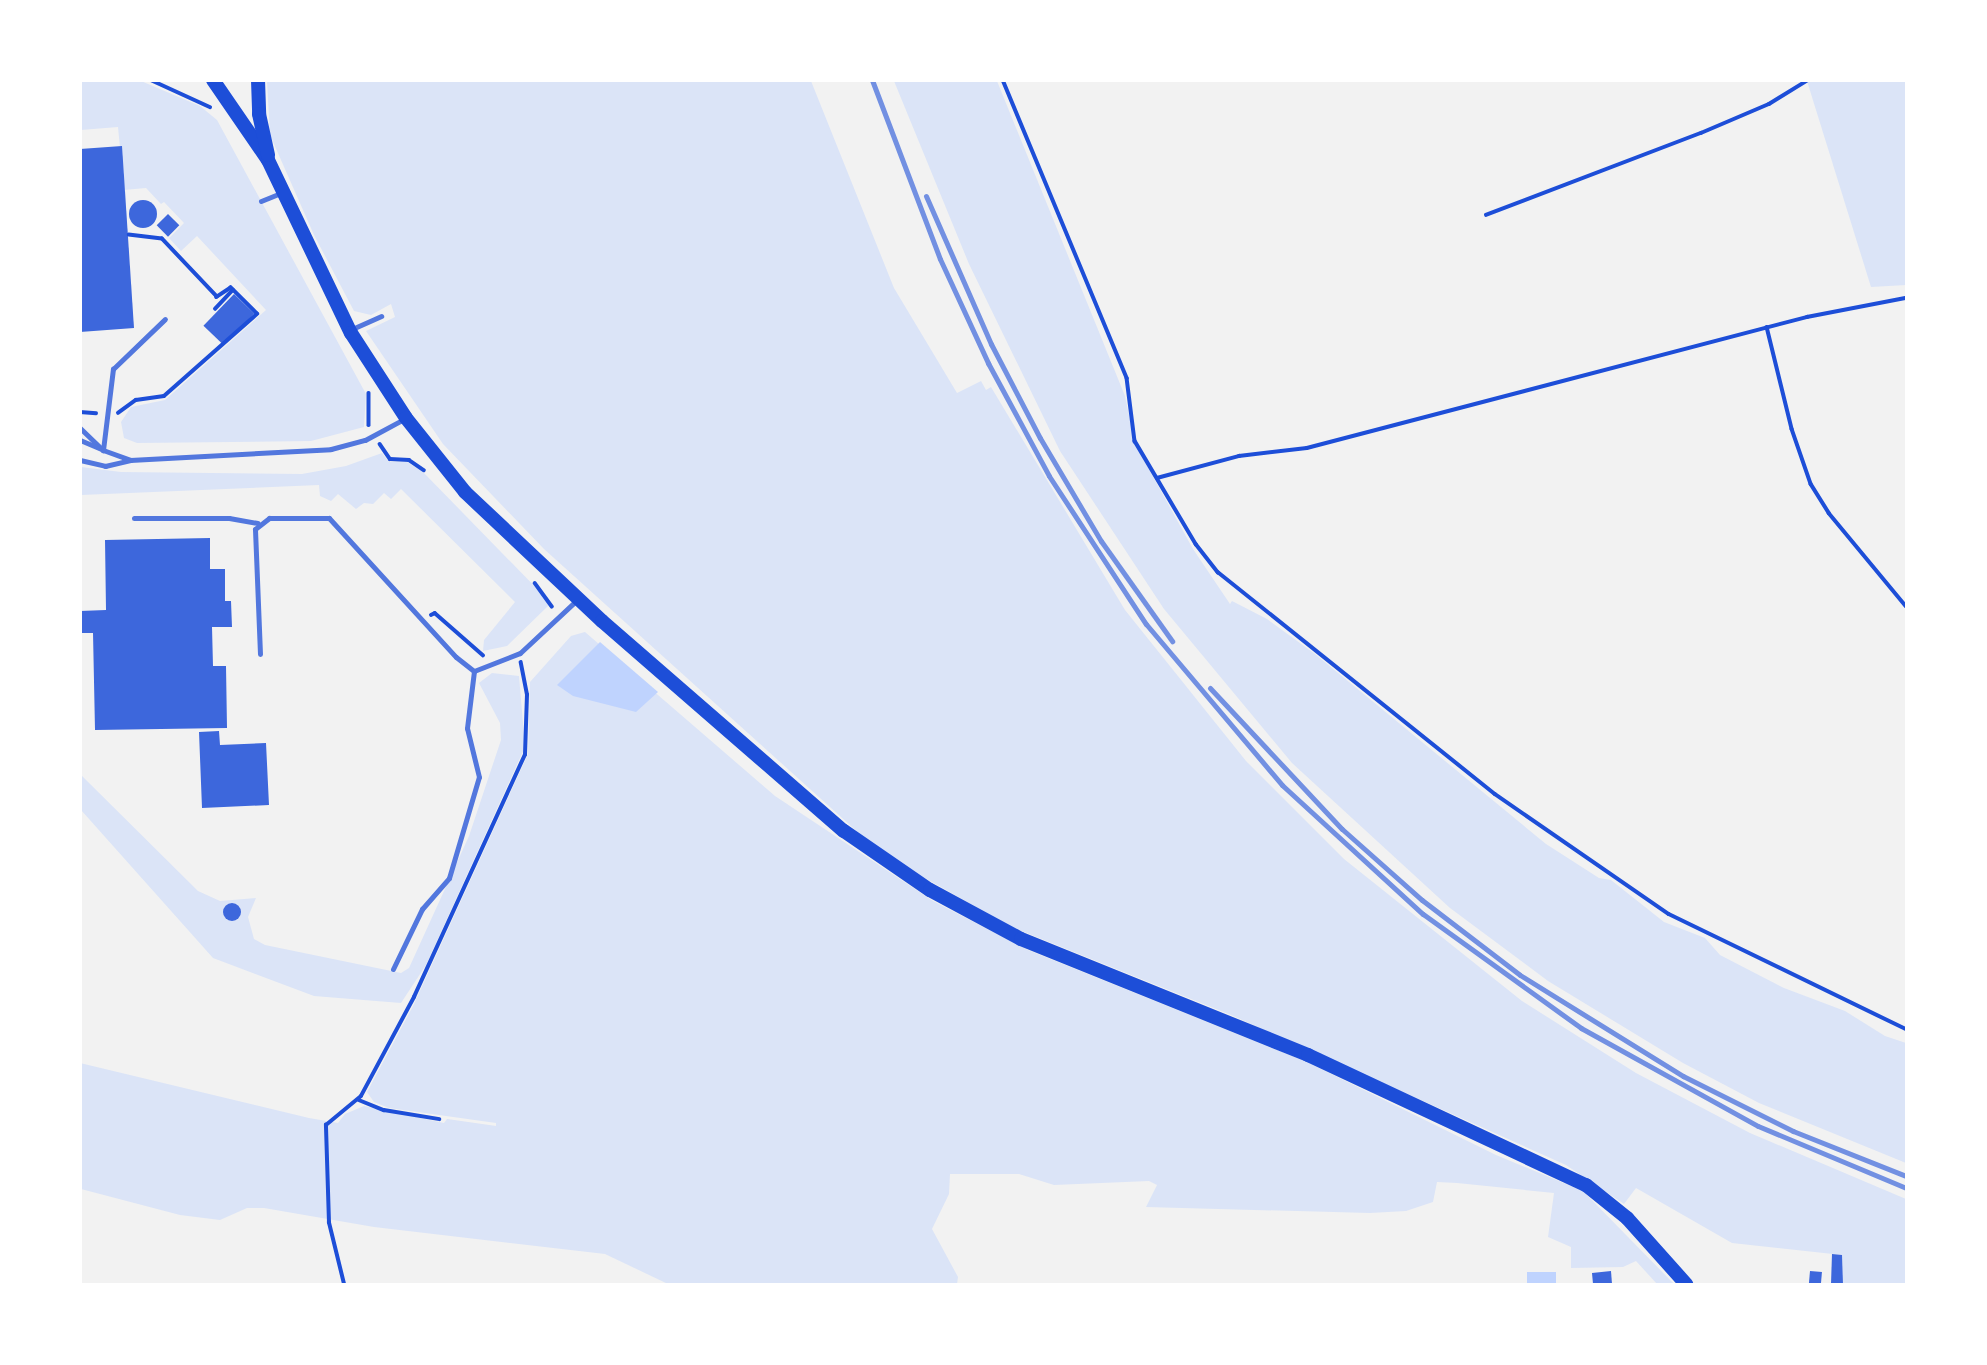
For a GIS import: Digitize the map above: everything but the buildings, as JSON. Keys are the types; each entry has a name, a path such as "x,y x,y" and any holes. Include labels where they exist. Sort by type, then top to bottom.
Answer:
{"main road":[{"path":"213,80 268,160 349,330 406,418 490,519 844,831 930,890 1021,939 1308,1055 1602,1196 1686,1284"},
{"path":"258,80 268,160"}],"lane":[{"path":"261,201 283,192"},
{"path":"349,330 381,316"},
{"path":"103,450 113,369 165,319"},
{"path":"80,460 105,466 130,460 331,449 365,440 406,418"},
{"path":"80,428 103,450"},
{"path":"80,440 130,460"},
{"path":"134,518 229,518 258,523 269,517 329,518 449,649 474,671"},
{"path":"258,523 260,654"},
{"path":"474,671 517,656 578,599"},
{"path":"393,969 422,909 449,878 479,777 467,729 474,671"}],"path":[{"path":"1003,80 1127,378 1135,441 1196,544 1218,572 1495,794 1669,914 1906,1028"},
{"path":"1486,215 1724,123 1788,94 1808,80"},
{"path":"81,413 122,413 136,400 164,396 257,314 229,288 218,298 162,239 129,235"},
{"path":"215,309 233,290"},
{"path":"1157,478 1239,457 1307,448 1767,327 1906,298"},
{"path":"1767,327 1792,429 1811,484 1829,513 1863,548 1906,606"},
{"path":"345,1284 328,1223 326,1125 359,1100 414,998 525,755 526,685 517,656"},
{"path":"359,1100 383,1110 439,1119"}],"shaded area":[{"path":"80,81 141,81 200,106 217,120 366,394 364,427 311,441 137,443 124,438 121,422 131,407 165,400 266,310 197,236 181,251 169,238 184,223 164,202 161,204 146,188 124,190 118,127 81,130"},
{"path":"267,81 811,81 894,288 957,393 981,381 986,390 991,387 1125,610 1246,761 1344,859 1522,1001 1636,1073 1750,1133 1906,1199 1906,1284 1843,1284 1842,1255 1732,1243 1636,1188 1624,1204 1566,1165 1231,1015 1014,928 882,854 544,549 443,444 366,331 395,317 391,304 371,315 354,311 314,235 270,135"},
{"path":"894,81 997,81 1125,396 1135,444 1193,549 1230,604 1232,601 1267,619 1315,654 1546,844 1599,878 1611,880 1664,922 1705,938 1720,955 1784,988 1845,1011 1885,1036 1906,1043 1906,1163 1759,1103 1683,1063 1548,981 1450,908 1292,763 1164,609 1060,451 969,264"},
{"path":"1807,81 1906,81 1906,285 1871,287"},
{"path":"382,453 389,462 407,462 422,471 546,598 548,606 507,646 483,651 484,640 515,602 401,489 391,499 384,493 373,504 364,503 356,509 338,494 331,501 320,496 319,485 81,495 81,467 121,472 302,474 346,466"},
{"path":"585,632 775,796 933,901 1028,950 1307,1062 1496,1155 1583,1191 1674,1284 1657,1284 1636,1261 1623,1267 1571,1268 1571,1247 1548,1237 1554,1193 1457,1183 1437,1182 1433,1202 1406,1211 1370,1213 1146,1207 1157,1185 1149,1181 1054,1185 1019,1174 950,1174 949,1194 932,1229 958,1277 957,1284 668,1284 605,1254 374,1227 264,1208 247,1208 220,1220 180,1215 81,1189 80,1063 338,1123 345,1114 364,1106 444,1123 447,1119 496,1126 496,1123 389,1108 374,1102 367,1092 413,1006 528,754 530,682 571,636"},
{"path":"492,673 519,676 525,747 426,965 401,1003 314,996 213,958 81,810 80,774 198,891 220,901 256,898 248,917 254,939 265,945 401,973 409,968 469,836 501,740 500,723 479,683"}],"water":[{"path":"600,642 658,692 636,712 573,696 557,685"},
{"path":"1527,1272 1556,1272 1556,1284 1527,1284"}],"railway":[{"path":"872,80 940,259 988,363 1049,476 1146,624 1282,785 1423,914 1581,1028 1758,1126 1906,1188"},
{"path":"926,196 991,344 1040,438 1101,541 1172,641"},
{"path":"1210,688 1342,829 1422,900 1520,975 1683,1076 1793,1131 1906,1176"}]}
